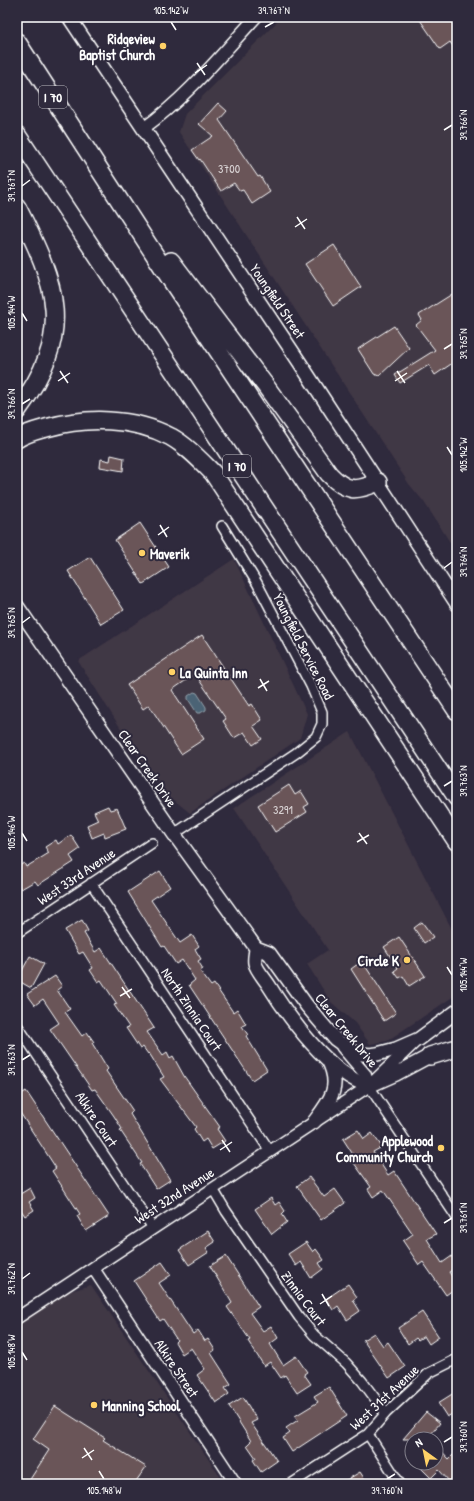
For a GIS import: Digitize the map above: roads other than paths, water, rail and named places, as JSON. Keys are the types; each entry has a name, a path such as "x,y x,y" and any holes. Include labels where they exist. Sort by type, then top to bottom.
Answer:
{"highway":[{"name":"I 70","path":"17,42 176,287 457,711"},
{"name":"I 70","path":"17,135 457,798"},
{"path":"89,152 265,385 329,474 348,489 358,489 378,482"},
{"path":"17,207 40,251 51,284 54,314 52,342 44,370 32,391 17,411"},
{"path":"17,439 25,434 70,421 117,422 145,426 171,438 195,454 213,473 457,842"},
{"path":"430,1056 457,1048"}],"main road":[{"name":"Youngfield Street","path":"69,17 378,482 457,604"},
{"name":"Clear Creek Drive","path":"17,606 174,834 256,948 269,953 306,1006 335,1039"},
{"name":"Clear Creek Drive","path":"256,948 255,964 278,1001 296,1026 326,1056 349,1076 369,1086"},
{"name":"West 32nd Avenue","path":"419,1039 457,1011"},
{"path":"335,1039 350,1050 369,1055 386,1052 419,1039"},
{"name":"West 32nd Avenue","path":"369,1086 396,1074 457,1040"},
{"path":"314,1122 328,1104 334,1090 334,1076 326,1056"}],"street":[{"path":"144,128 166,112 184,95 256,17"},
{"name":"Youngfield Service Road","path":"174,834 296,753 316,737 322,724 322,712 311,686 257,583 222,526"},
{"name":"West 33rd Avenue","path":"17,933 152,843"},
{"name":"North Zinnia Court","path":"91,883 270,1151"},
{"name":"Alkire Court","path":"17,1025 153,1228"},
{"name":"Clear Creek Drive","path":"335,1039 365,1074 369,1086"},
{"name":"West 32nd Avenue","path":"17,1318 369,1086 419,1039"},
{"path":"369,1086 457,1218"},
{"name":"Zinnia Court","path":"213,1188 226,1211 299,1318 314,1335 346,1363 362,1381 386,1413"},
{"name":"Alkire Street","path":"93,1268 236,1484"},
{"name":"West 31st Avenue","path":"292,1484 368,1434 386,1413 429,1373 457,1359"},
{"path":"368,1434 400,1484"}],"water":[{"path":"194,692 197,693 206,707 206,710 200,713 197,713 188,699 188,696"}],"place":[{"name":"Ridgeview Baptist Church","path":"163,46"},
{"name":"Maverik","path":"142,553"},
{"name":"La Quinta Inn","path":"172,672"},
{"name":"Circle K","path":"407,960"},
{"name":"Applewood Community Church","path":"441,1148"},
{"name":"Manning School","path":"94,1405"}]}
